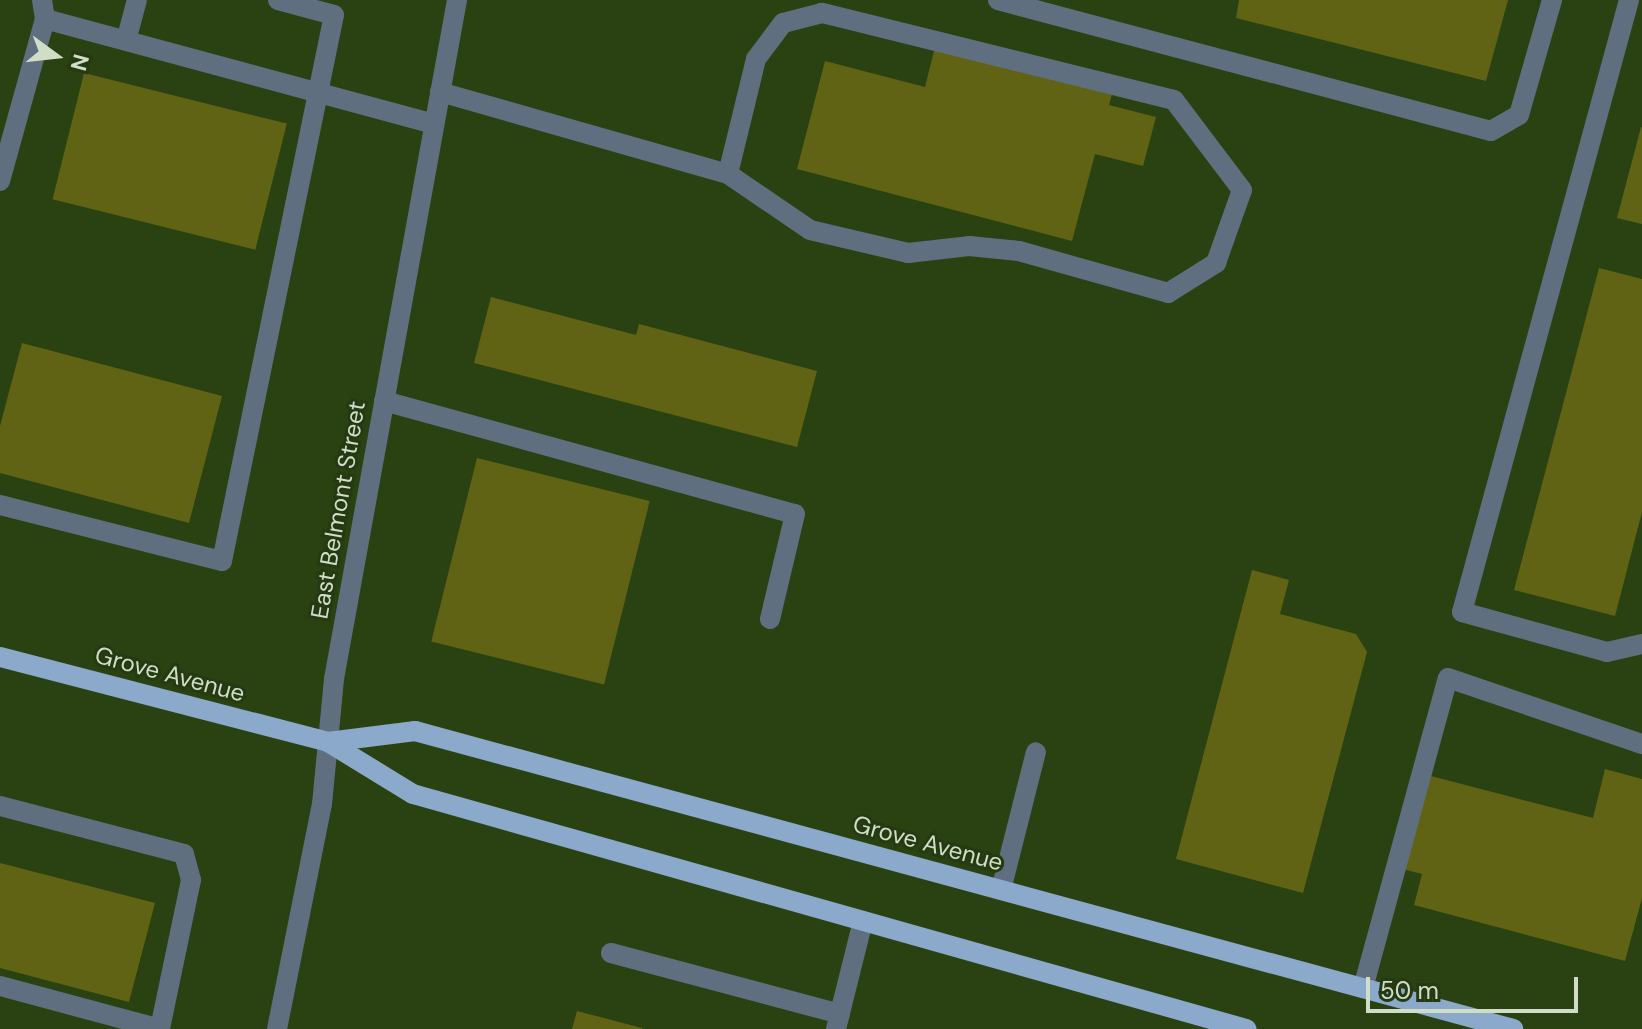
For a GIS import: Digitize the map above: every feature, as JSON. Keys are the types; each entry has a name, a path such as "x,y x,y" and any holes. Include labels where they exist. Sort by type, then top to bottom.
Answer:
{"main road":[{"name":"Grove Avenue","path":"0,657 328,742 413,794 1246,1029"},
{"name":"Grove Avenue","path":"328,742 415,731 1513,1029"}],"street":[{"path":"127,37 137,0"},
{"path":"0,505 222,561 313,90 334,15 278,0"},
{"name":"East Belmont Street","path":"277,1029 384,401 457,0"},
{"path":"998,0 1491,131 1519,115 1552,0"},
{"path":"1629,0 1462,612 1607,652 1642,644"},
{"path":"0,181 44,9 127,37 434,124"},
{"path":"440,92 728,174 810,230 908,253 969,246 1019,251 1168,293 1216,263 1242,190 1174,100 822,13 783,23 756,59 728,174"},
{"path":"384,401 795,514 770,619"},
{"path":"1363,988 1448,678 1642,744"},
{"path":"1001,890 1036,752"},
{"path":"0,806 184,854 191,880 160,1029 0,986"},
{"path":"611,953 838,1022 863,921"}],"shaded area":[{"path":"0,0 1642,0 1642,1029 0,1029"}],"building":[{"path":"1239,0 1508,0 1486,81 1236,18"},
{"path":"935,47 1112,94 1109,105 1156,117 1143,166 1095,154 1072,241 797,169 825,61 925,87"},
{"path":"84,73 287,124 255,250 53,199"},
{"path":"1642,127 1642,224 1617,218"},
{"path":"1599,268 1642,279 1642,512 1615,616 1514,590"},
{"path":"491,297 636,335 639,324 817,371 797,447 474,363"},
{"path":"22,343 222,396 189,523 0,473 0,426"},
{"path":"477,458 650,501 604,684 431,641"},
{"path":"1252,570 1289,580 1280,614 1356,634 1367,652 1303,893 1176,859"},
{"path":"1605,769 1642,779 1642,898 1625,961 1414,905 1422,874 1402,869 1427,775 1593,818"},
{"path":"0,863 155,903 129,1002 0,968"},
{"path":"577,1011 642,1028 642,1029 572,1029"}]}
